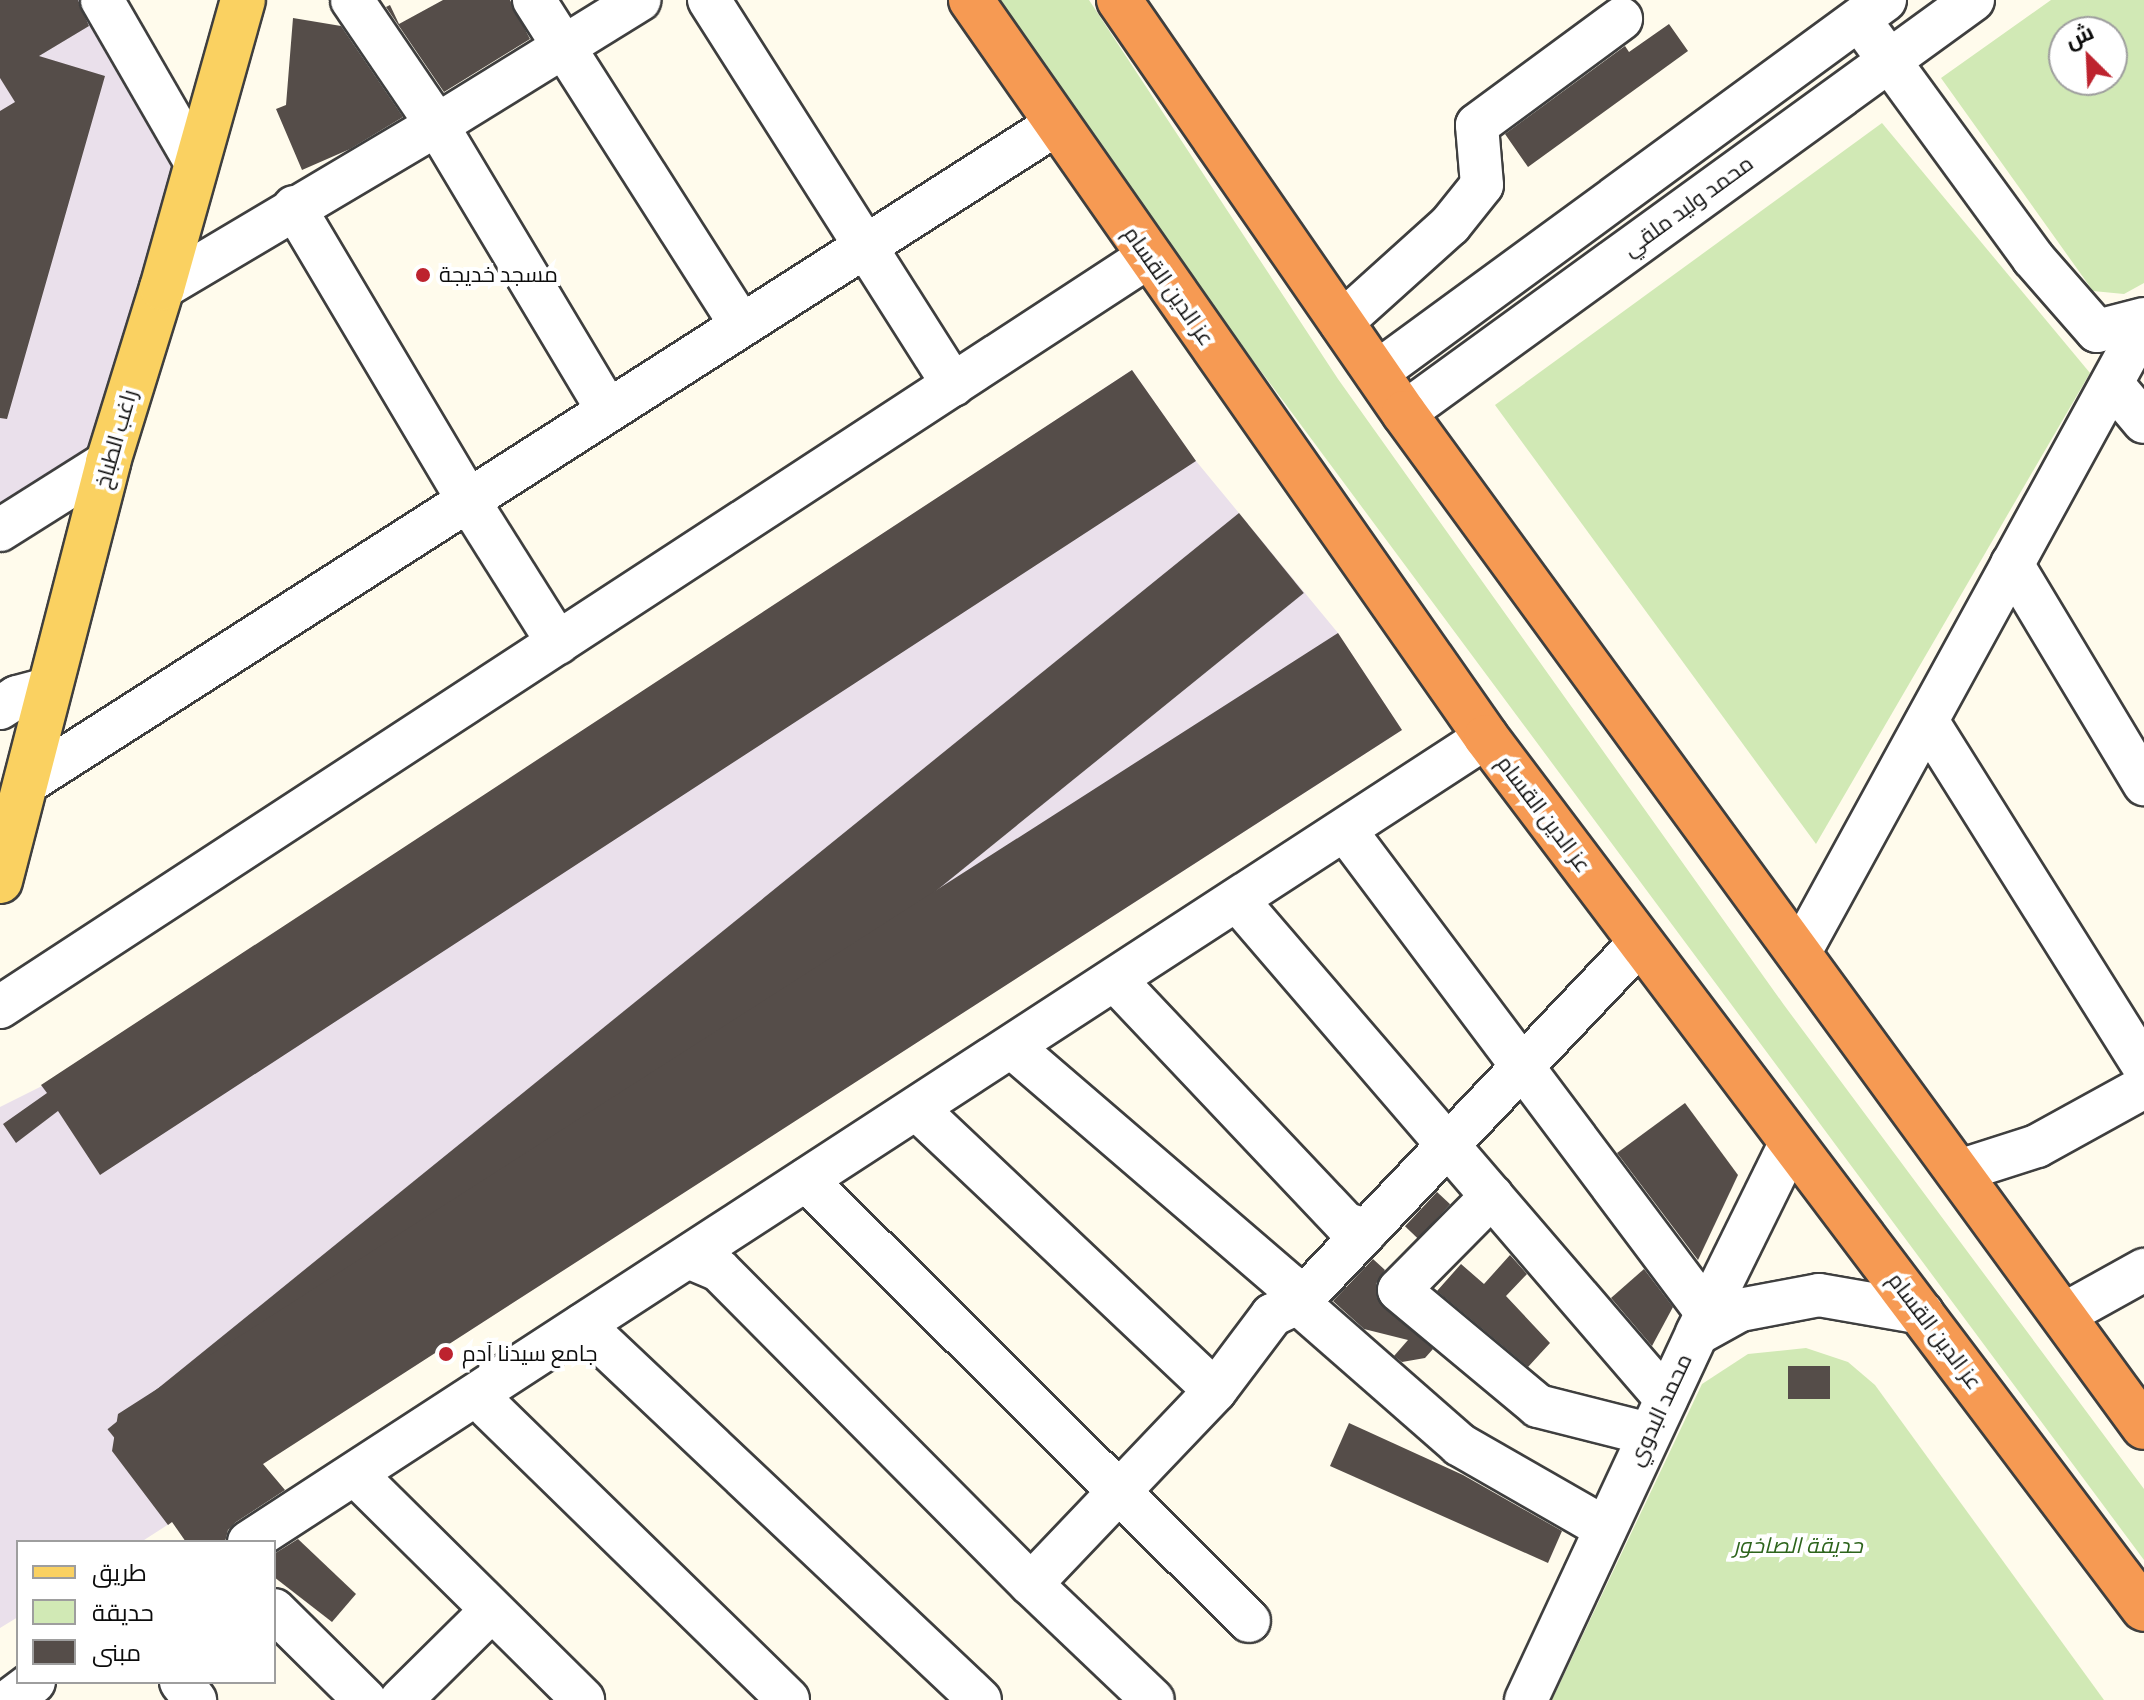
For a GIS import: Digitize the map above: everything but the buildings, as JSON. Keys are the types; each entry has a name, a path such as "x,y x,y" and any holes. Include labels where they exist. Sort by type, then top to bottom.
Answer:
{"highway":[{"name":"عز الدين القسام","path":"971,0 1055,125 1486,737 2144,1609"},
{"path":"1119,0 1404,413 2144,1427"}],"main road":[{"name":"راغب الطباخ","path":"0,881 108,462 162,288 243,0"}],"street":[{"path":"102,0 196,163"},
{"path":"352,0 437,125 608,411"},
{"path":"534,0 741,325"},
{"path":"162,288 437,125 639,0"},
{"path":"709,0 953,385"},
{"name":"محمد وليد ملقي","path":"1404,413 1973,0"},
{"path":"1376,373 1863,7 1888,60 2033,258 2097,331 2144,321"},
{"path":"1341,323 1450,225 1482,185 1477,125 1621,19"},
{"path":"25,784 1055,125"},
{"path":"294,207 468,500 558,643"},
{"path":"0,1007 1148,257"},
{"path":"1800,952 2113,385 2144,321"},
{"path":"2113,385 2144,422"},
{"path":"0,530 108,462"},
{"path":"2012,564 2144,784"},
{"path":"0,708 17,697 50,688"},
{"path":"1927,721 2144,1067"},
{"path":"252,1540 1486,737"},
{"path":"1345,830 1523,1067 1702,1324 1791,1142"},
{"path":"1237,900 1492,1196 1658,1416"},
{"path":"1031,1584 1215,1391 1272,1315 1298,1303 1641,942"},
{"path":"1115,980 1346,1224 1367,1230"},
{"path":"1012,1047 1289,1285 1298,1303 1460,1445 1605,1528"},
{"path":"1959,1171 2037,1146 2144,1087"},
{"path":"917,1109 1215,1391"},
{"path":"806,1180 1249,1621"},
{"path":"1492,1196 1399,1290 1538,1406 1658,1416"},
{"path":"688,1257 719,1270 1031,1584 1153,1700"},
{"path":"2063,1315 2144,1270"},
{"name":"محمد البدوي","path":"1526,1700 1702,1324 1740,1310 1819,1295 1922,1313"},
{"path":"583,1325 980,1700"},
{"path":"476,1395 788,1700"},
{"path":"355,1474 583,1700"},
{"path":"401,1700 491,1611"},
{"path":"276,1612 365,1700"},
{"path":"183,1684 195,1700"}],"shaded area":[{"path":"0,0 82,0 180,158 95,459 0,518"},
{"path":"1132,370 1196,461 1338,633 1402,730 144,1540 16,1540 16,1618 0,1628 0,1107 42,1086"}],"green space":[{"path":"999,0 1089,0 1338,379 1784,1005 2144,1489 2144,1560 1165,242"},
{"path":"2051,0 2144,0 2144,283 2124,294 2093,291 1941,78"},
{"path":"1882,123 2090,373 1816,844 1495,405"},
{"name":"حديقة الصاخور","path":"1806,1348 1848,1362 1875,1385 2104,1700 1552,1700 1702,1384 1748,1354"}],"place":[{"name":"مسجد خديجة","path":"423,275"},
{"name":"جامع سيدنا آدم","path":"446,1354"}]}
